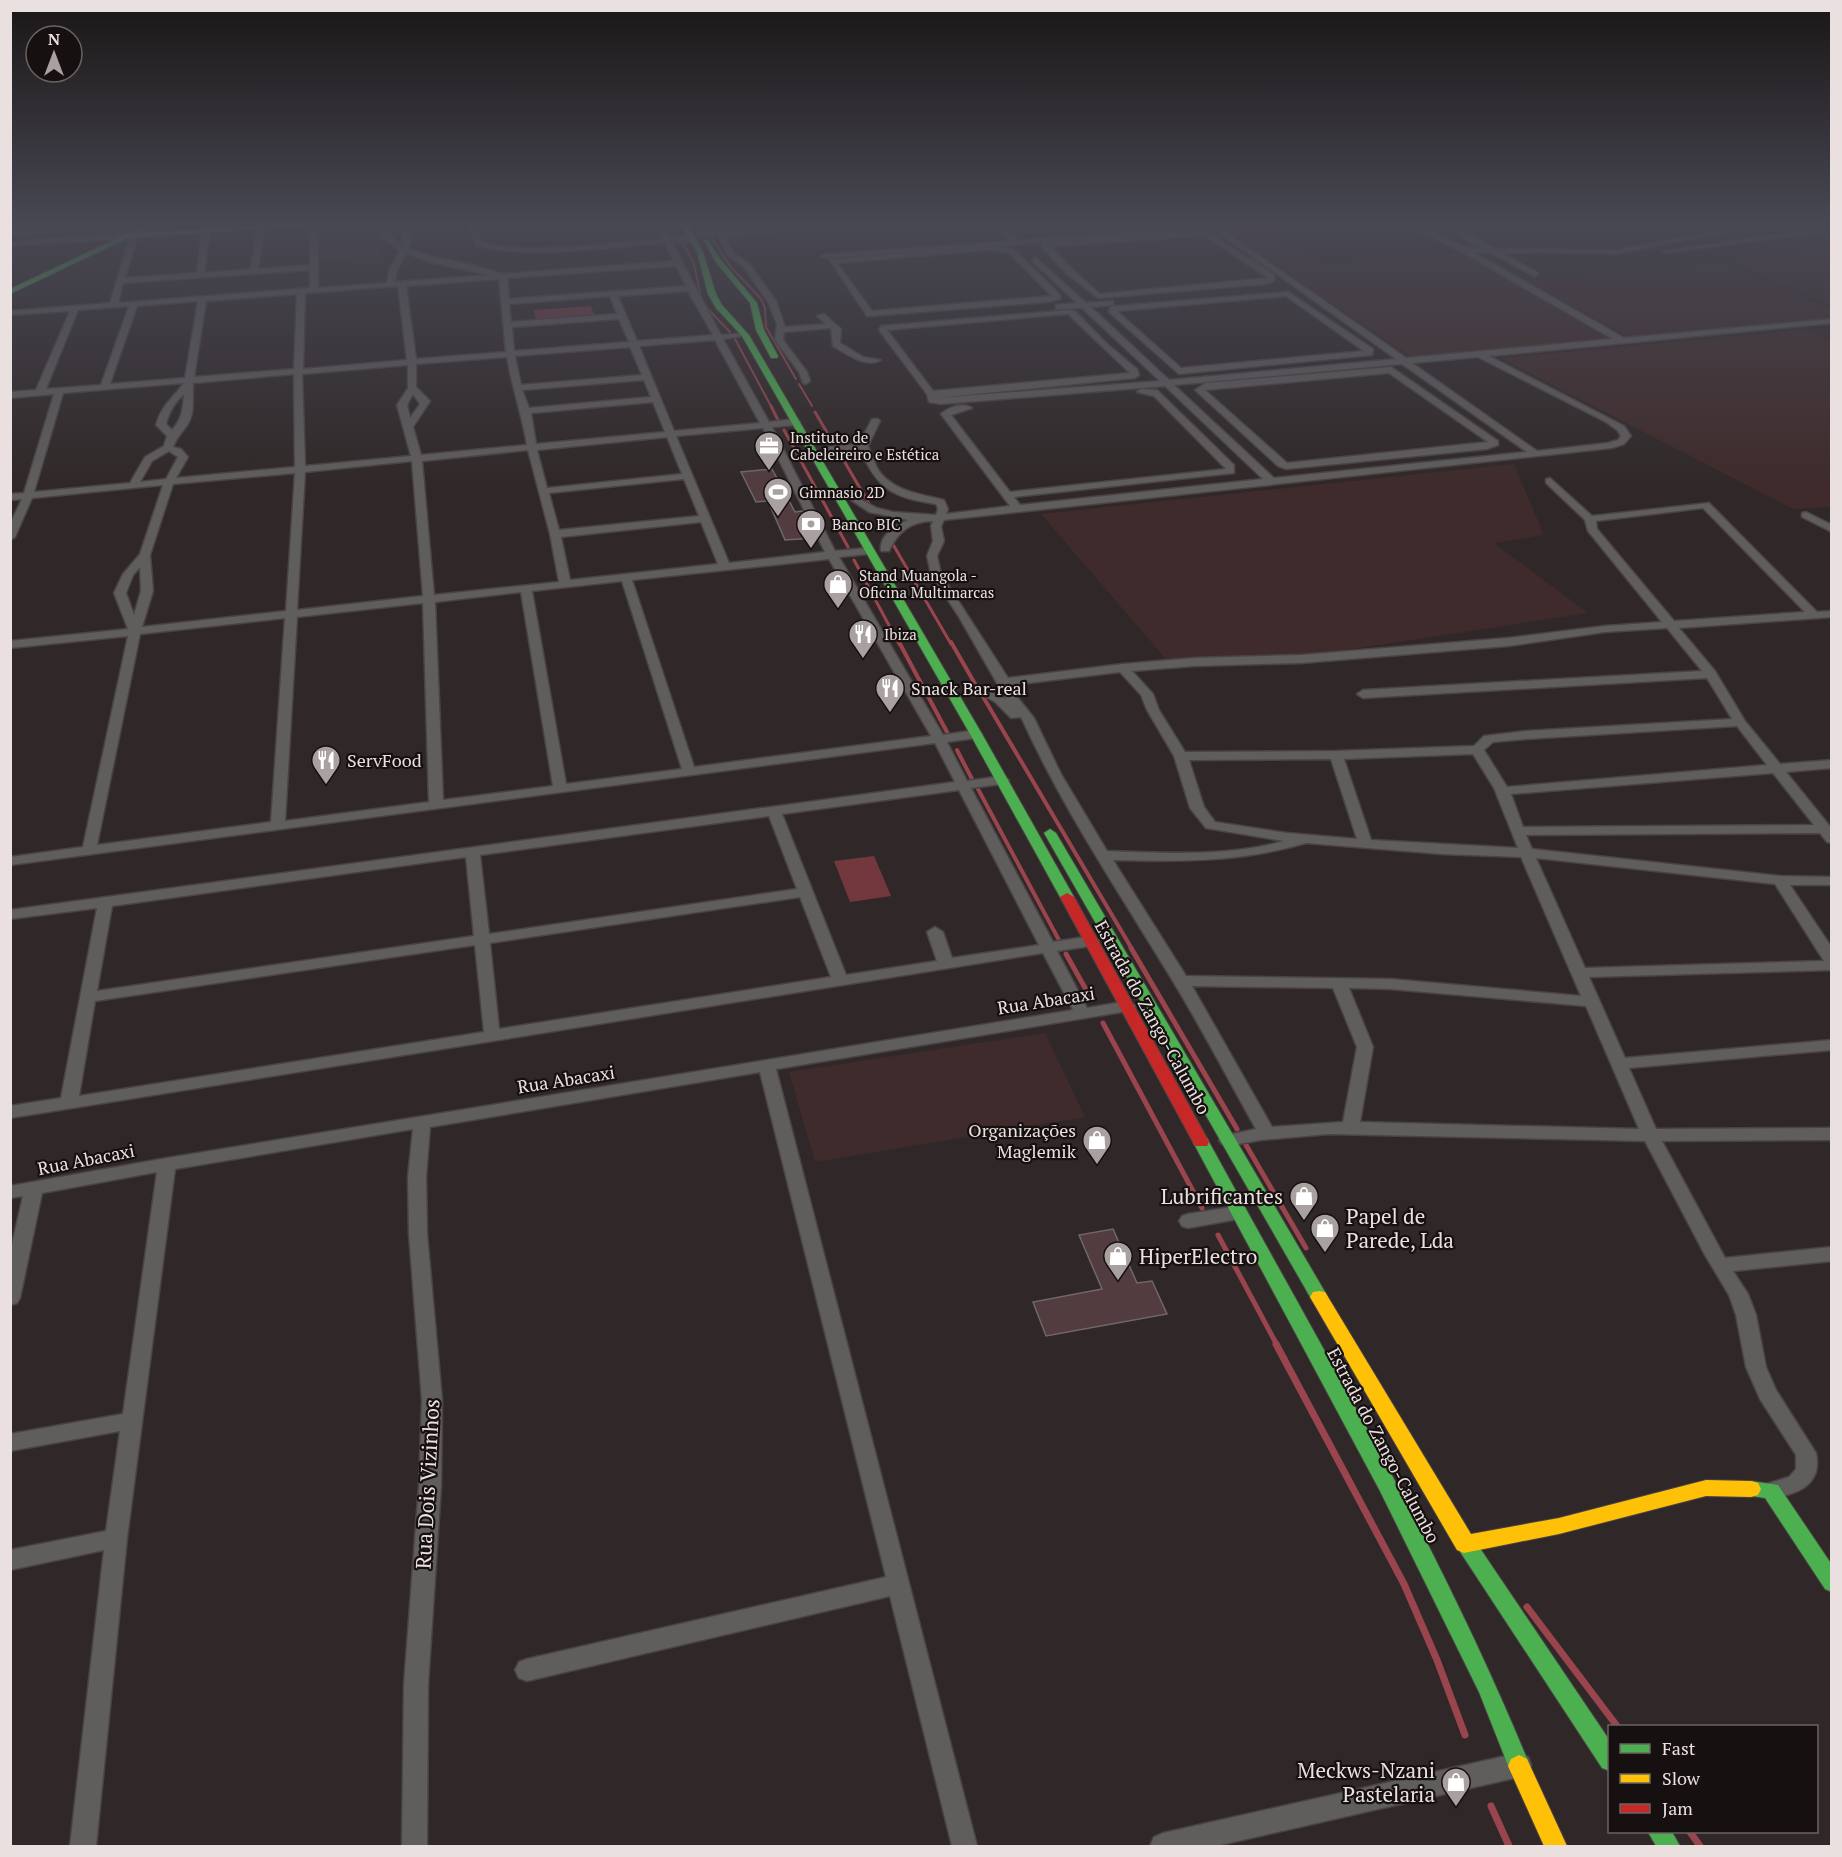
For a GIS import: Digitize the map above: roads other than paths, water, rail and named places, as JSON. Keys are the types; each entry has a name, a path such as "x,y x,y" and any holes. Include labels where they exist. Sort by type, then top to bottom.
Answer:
{"main road":[{"name":"Estrada do Zango-Calumbo","path":"725,312 745,335 976,734 1128,1006 1431,1570 1488,1689 1519,1765 1557,1845"},
{"path":"754,312 762,334 781,369 834,449 856,500 976,693 1004,754"},
{"name":"Estrada do Zango-Calumbo","path":"1045,825 1238,1138 1464,1544 1548,1675 1608,1758"},
{"path":"1464,1544 1559,1526 1706,1488 1733,1487 1772,1491 1832,1583"},
{"path":"1660,1833 1669,1846"}],"street":[{"path":"10,313 27,312"},
{"path":"40,392 73,312"},
{"path":"105,387 131,312"},
{"path":"132,487 148,459 168,448 172,435 184,422 188,409 189,383 200,312"},
{"path":"278,825 293,614 300,470 298,373 300,312"},
{"path":"406,312 412,363 412,388 402,405 417,459 429,599 436,805"},
{"path":"507,312 510,353 517,388 526,411 532,449 555,534 565,584"},
{"path":"619,312 725,567"},
{"path":"704,312 766,425 832,555 939,739 1082,1013"},
{"path":"775,312 781,330 779,340 803,372 806,381"},
{"path":"870,314 898,312"},
{"path":"958,312 961,315"},
{"path":"870,314 876,320 889,322 1002,312"},
{"path":"930,394 1135,375 1134,371 1102,345 1072,313 1068,312 884,328 883,330 930,394 932,400 941,401 1168,384 1832,321"},
{"path":"1091,312 1272,482"},
{"path":"1113,312 1179,371 1366,355 1370,351 1314,312"},
{"path":"1335,312 1536,454"},
{"path":"1573,312 1623,340"},
{"path":"508,325 621,316"},
{"path":"821,316 837,329 836,344 861,359 877,360"},
{"path":"781,330 831,326"},
{"path":"10,395 40,392 59,394 510,353 745,335"},
{"path":"1102,345 1145,341"},
{"path":"885,549 887,539 896,530 913,522 934,517 1609,446 1622,442 1626,436 1621,428 1609,420 1480,355"},
{"path":"1280,363 1291,372"},
{"path":"1391,370 1495,443 1486,446 1286,466 1240,428 1200,388 1391,370"},
{"path":"517,388 648,377"},
{"path":"10,402 105,387 189,383"},
{"path":"172,435 161,425 164,411 172,399 189,383"},
{"path":"1036,385 1042,393"},
{"path":"409,426 425,404 412,388"},
{"path":"1007,495 1232,471 1231,467 1193,432 1157,393 947,412 946,414 1007,495 1017,508"},
{"path":"10,537 28,496 59,394"},
{"path":"526,411 657,399"},
{"path":"863,446 875,421"},
{"path":"10,497 168,484 795,422"},
{"path":"1193,432 1240,428"},
{"path":"834,449 863,446"},
{"path":"856,500 868,509 889,515 934,517 943,509 940,502 910,495 886,484 874,471 870,457 863,446"},
{"path":"89,849 135,631 147,591 145,555 168,484 183,458 178,451 168,448"},
{"path":"1394,456 1408,467"},
{"path":"544,491 687,476"},
{"path":"1550,481 1590,519 1592,529 1711,674 1740,722 1826,828"},
{"path":"1125,484 1134,496"},
{"path":"1590,519 1705,505 1814,615"},
{"path":"1806,515 1832,529"},
{"path":"934,517 940,536 938,546 932,556 936,574 965,617 1012,699 1028,718 1054,774 1181,981 1266,1132"},
{"path":"555,534 704,519"},
{"path":"10,645 868,551"},
{"path":"135,631 120,593 128,574 145,555"},
{"path":"626,578 689,771"},
{"path":"526,589 560,788"},
{"path":"976,693 1003,680 1123,668 1194,662 1301,658 1508,642 1605,629 1832,614"},
{"path":"1123,668 1135,678 1147,694 1153,710 1180,756 1197,808 1211,825 1307,838 1442,850 1526,853 1780,880 1832,881"},
{"path":"1363,694 1711,674"},
{"path":"976,693 1012,699"},
{"path":"976,693 999,699 1035,734"},
{"path":"1180,756 1336,755 1477,750 1490,739 1526,735 1740,722"},
{"path":"10,861 976,734"},
{"path":"1477,750 1489,764 1504,791 1526,853 1651,1137 1746,1315 1756,1367 1767,1393 1806,1453 1806,1473 1796,1484 1772,1491"},
{"path":"1336,755 1365,843"},
{"path":"1504,791 1832,764"},
{"path":"10,915 1002,780"},
{"path":"774,812 840,980"},
{"path":"1517,831 1826,828"},
{"path":"1102,855 1150,857 1245,852 1286,846 1307,838"},
{"path":"473,852 492,1035"},
{"path":"1579,973 1832,963 1780,880"},
{"path":"88,997 806,892"},
{"path":"69,1102 105,902"},
{"path":"935,932 946,963"},
{"path":"10,1112 1091,941"},
{"path":"1181,981 1390,984 1592,1002"},
{"path":"1340,983 1365,1047 1350,1129"},
{"name":"Rua Abacaxi","path":"10,1192 167,1164 1128,1006"},
{"path":"1618,1064 1832,1045"},
{"path":"767,1065 965,1846"},
{"name":"Rua Dois Vizinhos","path":"415,1846 416,1685 430,1486 432,1400 420,1280 417,1223 417,1177 422,1122"},
{"path":"1238,1138 1266,1132 1350,1129 1651,1137 1832,1134"},
{"path":"82,1846 116,1538 167,1164"},
{"path":"10,1298 34,1189"},
{"path":"1188,1221 1238,1213"},
{"path":"1721,1265 1832,1254"},
{"path":"10,1443 133,1420"},
{"path":"10,1560 116,1538"},
{"path":"527,1670 898,1584"},
{"path":"1163,1846 1519,1765"}],"waterway":[{"path":"710,312 730,332"},
{"path":"765,312 766,327 796,379"},
{"path":"735,339 772,408"},
{"path":"799,384 812,406"},
{"path":"772,408 778,420"},
{"path":"815,412 835,446"},
{"path":"784,430 848,547"},
{"path":"840,454 871,507"},
{"path":"891,541 951,644"},
{"path":"854,560 899,644"},
{"path":"899,642 947,732"},
{"path":"951,642 978,689"},
{"path":"982,695 1132,949"},
{"path":"957,750 973,781"},
{"path":"978,789 1060,942"},
{"path":"1131,948 1237,1129"},
{"path":"1066,954 1089,995"},
{"path":"1103,1023 1202,1208"},
{"path":"1246,1145 1306,1248"},
{"path":"1218,1235 1277,1345"},
{"path":"1276,1344 1404,1584 1437,1660 1465,1735"},
{"path":"1527,1607 1616,1725"},
{"path":"1491,1806 1509,1846"},
{"path":"1691,1833 1700,1846"}],"place":[{"name":"Instituto de Cabeleireiro e Estética","path":"769,472"},
{"name":"Gimnasio 2D","path":"778,518"},
{"name":"Banco BIC","path":"811,550"},
{"name":"Stand Muangola - Oficina Multimarcas","path":"838,610"},
{"name":"Ibiza","path":"863,660"},
{"name":"Snack Bar-real","path":"890,714"},
{"name":"ServFood","path":"326,786"},
{"name":"Organizações Maglemik","path":"1097,1166"},
{"name":"Lubrificantes","path":"1304,1222"},
{"name":"Papel de Parede, Lda","path":"1325,1254"},
{"name":"HiperElectro","path":"1118,1282"},
{"name":"Meckws-Nzani Pastelaria","path":"1456,1808"}]}
